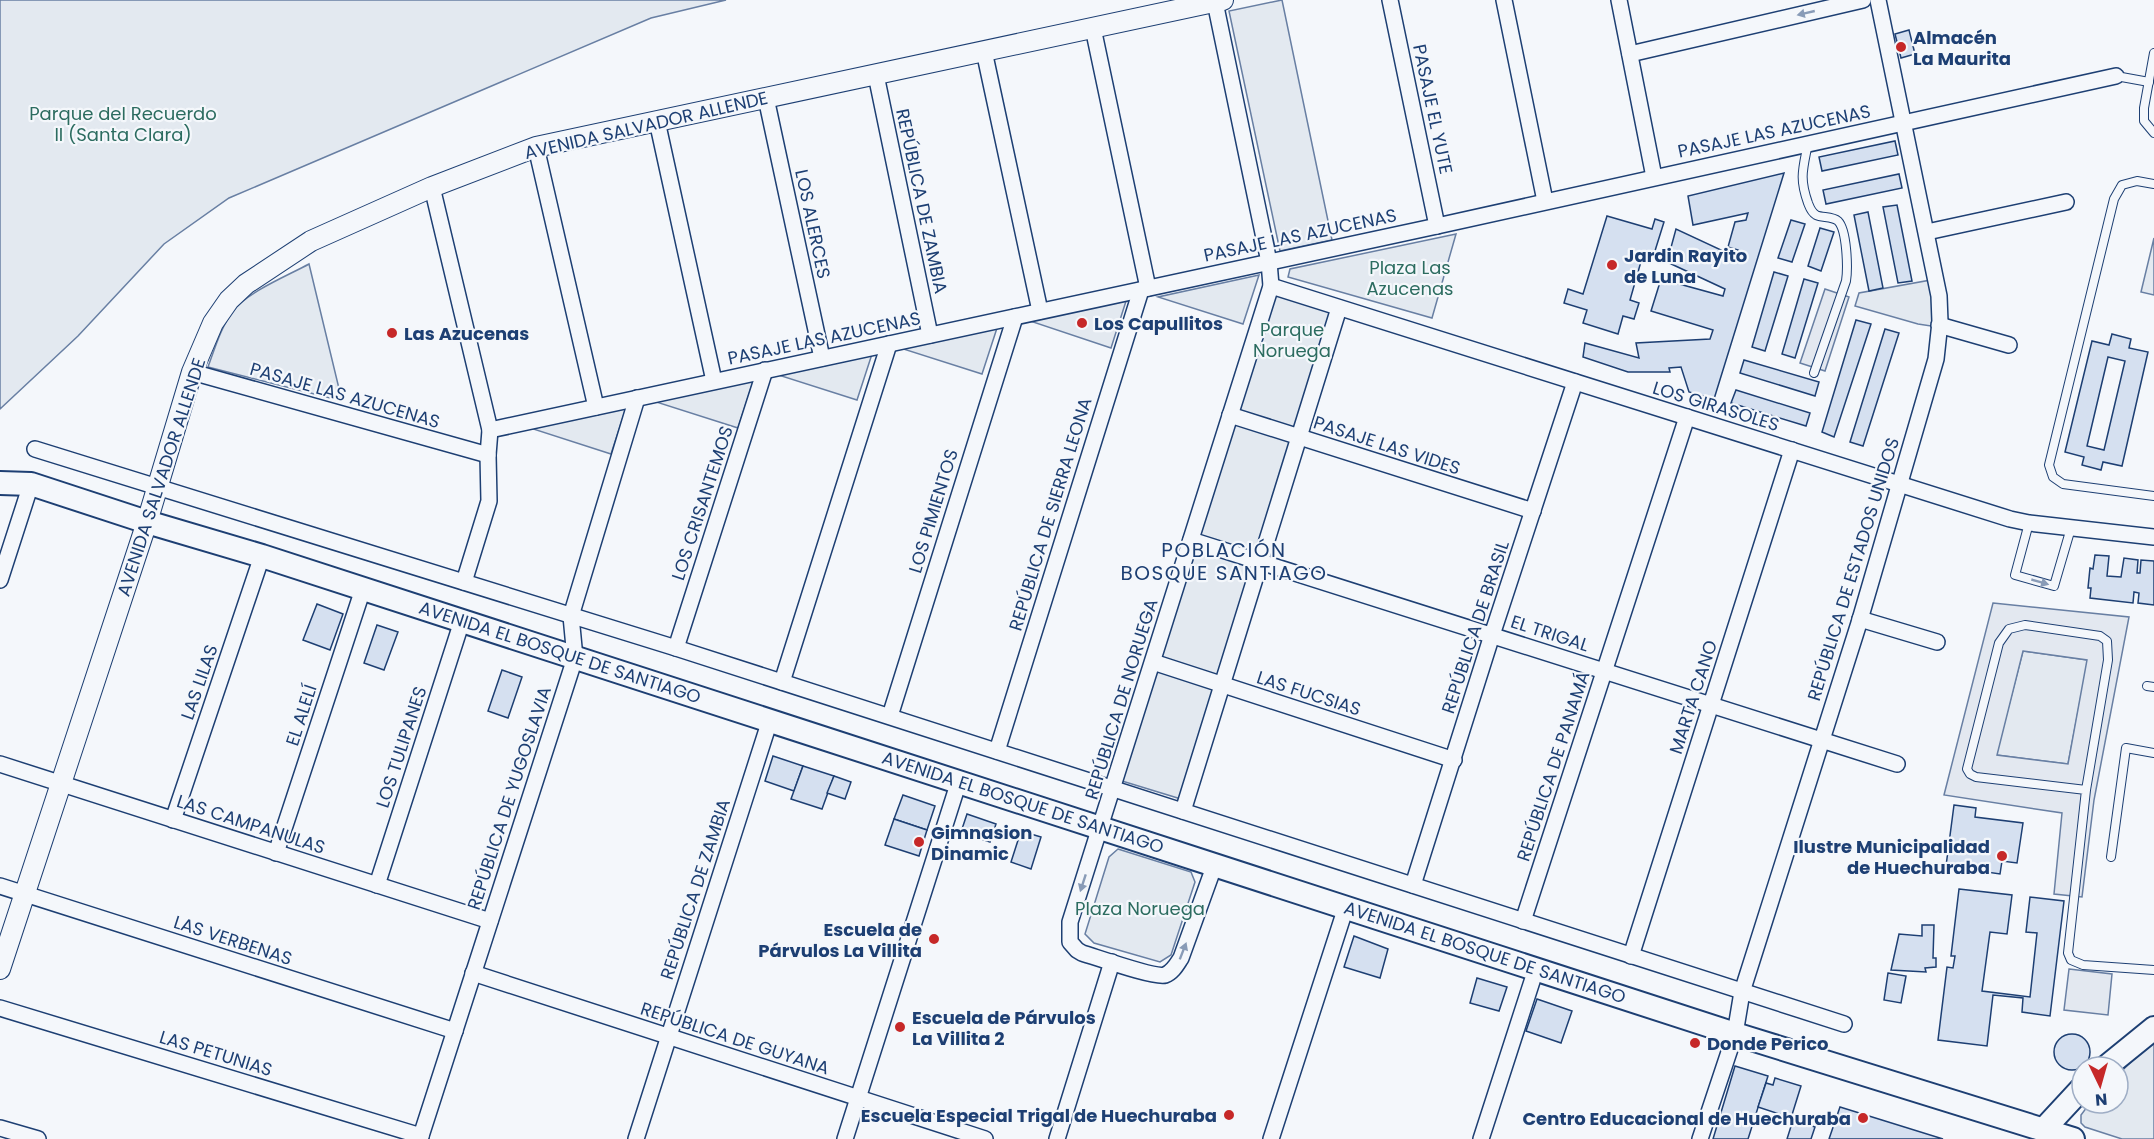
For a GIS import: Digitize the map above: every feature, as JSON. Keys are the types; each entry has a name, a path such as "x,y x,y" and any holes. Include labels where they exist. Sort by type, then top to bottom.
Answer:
{"main road":[{"name":"AVENIDA EL BOSQUE DE SANTIAGO","path":"0,483 31,484 262,556 1215,864 2039,1134 2073,1139"},
{"path":"2121,1055 2154,1028"},
{"path":"2039,1134 2070,1101"}],"street":[{"name":"PASAJE EL YUTE","path":"1390,0 1437,226"},
{"path":"1504,0 1545,201"},
{"path":"1619,0 1654,177"},
{"path":"1630,54 1863,0"},
{"name":"REPÚBLICA DE ESTADOS UNIDOS","path":"1700,1139 1736,1034 1742,992 1860,619 1936,359 1940,296 1878,0"},
{"name":"AVENIDA SALVADOR ALLENDE","path":"0,969 147,522 192,372 213,323 229,300 246,284 311,241 432,187 536,147 1219,1"},
{"name":"REPÚBLICA DE NORUEGA","path":"1215,864 1181,957 1175,968 1165,975 1077,950 1070,942 1068,936 1070,922 1271,286 1269,262 1219,1"},
{"name":"REPÚBLICA DE SIERRA LEONA","path":"996,751 1145,289 1093,28"},
{"path":"984,51 1040,311"},
{"name":"REPÚBLICA DE ZAMBIA","path":"876,75 930,335"},
{"name":"PASAJE LAS AZUCENAS","path":"490,429 1437,226 2116,76"},
{"name":"LOS ALERCES","path":"766,98 822,358"},
{"path":"657,121 714,381"},
{"path":"536,147 596,407"},
{"path":"432,187 490,429 489,501 464,582"},
{"path":"1927,231 2066,202"},
{"name":"LOS GIRASOLES","path":"1271,286 2010,519 2154,537"},
{"path":"1184,811 1339,308"},
{"name":"LOS PIMIENTOS","path":"890,716 1015,316"},
{"path":"1939,325 2009,345"},
{"path":"782,682 889,344"},
{"name":"LOS CRISANTEMOS","path":"676,648 765,370"},
{"name":"PASAJE LAS AZUCENAS","path":"192,372 488,455"},
{"name":"REPÚBLICA DE BRASIL","path":"1413,885 1575,382"},
{"name":"REPÚBLICA DE YUGOSLAVIA","path":"420,1138 575,658 571,616 637,398"},
{"name":"PASAJE LAS VIDES","path":"1230,415 1533,511"},
{"name":"REPÚBLICA DE PANAMÁ","path":"1523,921 1687,417"},
{"name":"AVENIDA EL BOSQUE DE SANTIAGO","path":"35,448 890,716 1844,1024"},
{"name":"MARTA CANO","path":"1631,956 1792,450"},
{"path":"0,580 31,484"},
{"name":"EL TRIGAL","path":"1191,540 1897,764"},
{"name":"LAS LILAS","path":"173,820 262,556"},
{"name":"EL ALELÍ","path":"276,853 363,589"},
{"path":"1860,619 1937,642"},
{"name":"LOS TULIPANES","path":"377,885 462,621"},
{"name":"LAS FUCSIAS","path":"1153,662 1454,760"},
{"name":"REPÚBLICA DE ZAMBIA","path":"636,1139 770,720"},
{"name":"LAS CAMPANULAS","path":"0,764 490,921"},
{"path":"845,1139 959,781"},
{"name":"LAS VERBENAS","path":"0,886 454,1031"},
{"path":"1271,1139 1346,907"},
{"path":"1057,1139 1113,962"},
{"path":"1481,1139 1536,969"},
{"name":"REPÚBLICA DE GUYANA","path":"473,974 985,1139"},
{"name":"LAS PETUNIAS","path":"0,1008 420,1138"},
{"path":"0,1128 38,1139"}],"lane":[{"path":"2154,53 2144,121 2154,133"},
{"path":"2116,76 2149,82"},
{"path":"1808,143 1801,177 1803,190 1811,212 1817,216 1835,219 1840,224 1848,270 1814,373"},
{"path":"2154,184 2137,181 2122,185 2114,199 2049,465 2053,477 2063,484 2154,496"},
{"path":"2029,523 2014,575 2054,586 2071,528"},
{"path":"2086,790 1976,777 1967,769 1999,643 2009,629 2025,625 2100,636 2107,641 2108,660 2086,790 2068,953 2071,960 2083,965 2154,970"},
{"path":"2110,856 2126,748 2154,753"}],"green space":[{"name":"Parque del Recuerdo II (Santa Clara)","path":"0,0 726,0 651,18 229,198 164,244 78,336 0,409"},
{"path":"1282,0 1332,240 1280,251 1229,11"},
{"name":"Plaza Las Azucenas","path":"1456,234 1432,318 1288,277 1290,269"},
{"path":"2154,238 2154,295 2141,292"},
{"path":"309,264 342,401 208,367 225,324 233,311 258,291"},
{"path":"1259,275 1243,324 1158,297"},
{"path":"1931,280 1934,323 1931,326 1855,306 1859,293"},
{"name":"Parque Noruega","path":"1273,292 1332,313 1181,799 1122,781"},
{"path":"1127,298 1111,348 1027,320"},
{"path":"998,325 982,374 897,347"},
{"path":"873,351 857,400 772,373"},
{"path":"754,379 738,428 653,401"},
{"path":"627,405 611,454 527,427"},
{"path":"2023,651 2088,660 2068,764 1996,755"},
{"name":"Plaza Noruega","path":"1118,849 1191,872 1195,882 1171,955 1160,962 1094,943 1085,934 1109,857"},
{"path":"2154,1038 2154,1139 2122,1139 2085,1127 2081,1123 2081,1115 2130,1115 2130,1063"}],"shaded area":[{"path":"1825,289 1849,297 1825,371 1800,363"},
{"path":"1993,603 2129,617 2094,800 2082,897 2054,894 2062,813 1944,795","holes":["2023,651 2087,660 2068,764 1997,755"]},
{"path":"2069,969 2112,974 2108,1015 2064,1010"}],"building":[{"path":"1909,30 1915,54 1901,58 1895,34"},
{"path":"1895,141 1898,155 1822,171 1819,157"},
{"path":"1784,173 1714,399 1689,392 1681,367 1669,368 1670,372 1628,372 1583,357 1585,343 1639,358 1636,343 1710,339 1713,330 1651,311 1661,279 1723,296 1725,289 1667,262 1676,229 1736,257 1738,250 1728,247 1735,222 1746,220 1748,213 1693,225 1688,196"},
{"path":"1899,174 1902,188 1826,204 1823,190"},
{"path":"1897,205 1912,281 1898,283 1883,207"},
{"path":"1868,212 1883,288 1869,291 1854,215"},
{"path":"1607,216 1652,229 1655,219 1664,222 1654,254 1644,251 1630,300 1639,303 1634,319 1623,316 1618,334 1583,323 1587,310 1564,303 1568,289 1583,294"},
{"path":"1791,220 1805,224 1792,262 1778,258"},
{"path":"1820,228 1834,232 1821,271 1808,266"},
{"path":"1774,272 1788,276 1765,351 1752,347"},
{"path":"1804,279 1818,283 1795,358 1782,354"},
{"path":"1856,320 1871,324 1834,437 1822,432"},
{"path":"1885,329 1899,333 1863,446 1850,442"},
{"path":"2112,334 2131,339 2129,348 2148,352 2122,466 2103,462 2101,470 2082,465 2084,457 2065,452 2092,341 2109,345","holes":["2108,357 2125,361 2104,450 2087,446"]},
{"path":"1744,360 1819,382 1815,396 1740,373"},
{"path":"1736,390 1810,413 1806,426 1731,403"},
{"path":"2095,555 2109,556 2107,576 2121,577 2124,558 2138,560 2137,573 2140,573 2141,560 2154,561 2154,605 2138,603 2139,593 2134,592 2133,603 2090,598 2091,588 2088,588 2090,568 2093,569"},
{"path":"317,604 343,614 330,650 303,640"},
{"path":"377,625 398,632 384,670 364,663"},
{"path":"502,670 522,677 508,718 488,711"},
{"path":"773,756 803,766 794,791 765,781"},
{"path":"803,766 834,776 822,809 791,799"},
{"path":"834,776 851,782 845,799 827,793"},
{"path":"903,795 935,806 927,830 894,819"},
{"path":"1954,805 1976,808 1975,817 2023,823 2017,863 2002,861 2000,874 1946,866"},
{"path":"967,814 996,824 990,842 961,832"},
{"path":"894,819 927,830 919,856 885,845"},
{"path":"1021,831 1041,837 1031,869 1011,862"},
{"path":"1959,889 2012,895 2007,934 1990,932 1982,991 2030,997 2037,933 2026,932 2030,897 2064,901 2050,1016 2022,1012 2023,998 1993,995 1987,1046 1938,1040 1947,967 1953,968 1955,956 1951,956"},
{"path":"1922,925 1934,925 1933,958 1936,958 1936,967 1925,968 1926,972 1891,970 1899,934 1922,936"},
{"path":"1354,936 1388,949 1380,978 1344,967"},
{"path":"1888,973 1906,976 1901,1003 1884,1000"},
{"path":"1477,978 1507,987 1499,1011 1470,1003"},
{"path":"1537,999 1572,1011 1561,1043 1526,1031"},
{"path":"2065,1035 2079,1035 2089,1045 2090,1055 2070,1055 2070,1070 2059,1065 2055,1059 2055,1045"},
{"path":"1735,1066 1768,1076 1748,1139 1713,1139"},
{"path":"1775,1078 1801,1086 1791,1118 1758,1107 1766,1083 1773,1085"},
{"path":"1840,1107 1943,1139 1829,1139"},
{"path":"1793,1120 1815,1127 1811,1139 1787,1139"}],"place":[{"name":"Almacén La Maurita","path":"1901,47"},
{"name":"Jardin Rayito de Luna","path":"1612,265"},
{"name":"Los Capullitos","path":"1082,323"},
{"name":"Las Azucenas","path":"392,333"},
{"name":"Gimnasion Dinamic","path":"919,842"},
{"name":"Ilustre Municipalidad de Huechuraba","path":"2002,856"},
{"name":"Escuela de Párvulos La Villita","path":"934,939"},
{"name":"Escuela de Párvulos La Villita 2","path":"900,1027"},
{"name":"Donde Perico","path":"1695,1043"},
{"name":"Escuela Especial Trigal de Huechuraba","path":"1229,1115"},
{"name":"Centro Educacional de Huechuraba","path":"1863,1118"}],"district":[{"name":"POBLACIÓN BOSQUE SANTIAGO","path":"1224,562"}]}
